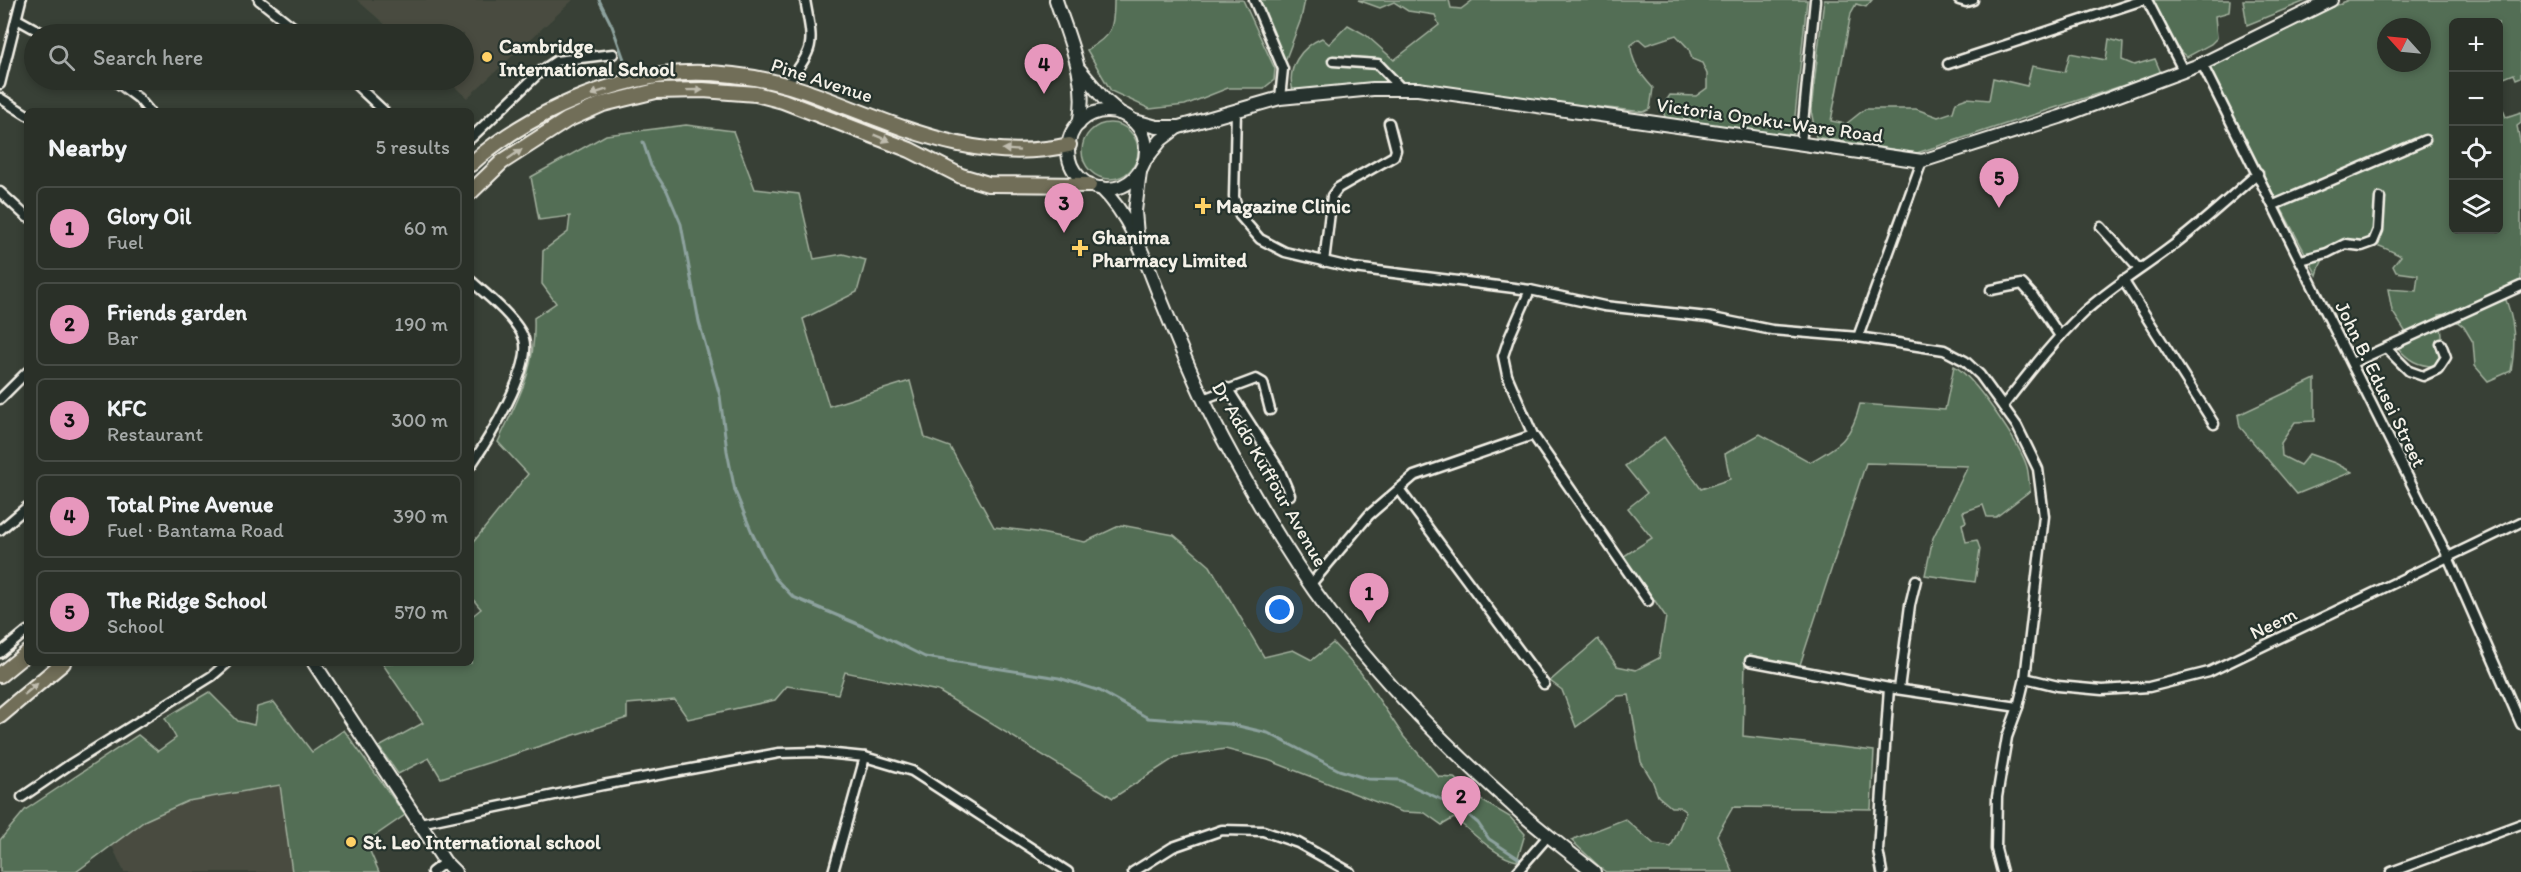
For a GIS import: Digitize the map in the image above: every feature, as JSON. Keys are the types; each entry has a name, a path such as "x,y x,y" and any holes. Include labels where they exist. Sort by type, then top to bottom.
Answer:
{"main road":[{"path":"1056,0 1080,70 1082,111 1079,124 1072,134 1069,145 1071,165 1079,176 1095,186 1120,211 1137,242"},
{"name":"Victoria Opoku-Ware Road","path":"1179,127 1280,98 1373,89 1418,89 1922,161 2060,117 2202,64 2331,0"},
{"path":"1080,70 1104,99 1143,135 1146,147 1135,211 1137,242"},
{"name":"Pine Avenue","path":"474,161 497,142 525,125 582,98 624,83 664,75 691,74 753,78 786,86 903,129 960,146 1028,152 1069,145"},
{"path":"474,189 502,162 549,130 603,104 656,91 703,90 756,94 783,101 890,141 962,176 988,184 1120,187 1132,180 1161,140 1179,127"},
{"path":"1079,124 1096,113 1109,111 1157,127 1179,127"},
{"name":"Dr Addo Kuffour Avenue","path":"1137,242 1203,399 1230,450 1311,585 1380,674 1454,751 1511,805 1594,872"},
{"path":"0,675 24,655"},
{"path":"0,716 59,666"},
{"path":"316,666 445,862 455,872"}],"street":[{"path":"0,84 3,56 17,19 21,0"},
{"path":"259,0 289,24"},
{"path":"786,86 810,51 812,43 805,0"},
{"path":"1254,0 1283,69 1280,98"},
{"path":"1801,144 1815,0"},
{"path":"1959,0 1966,2 1973,0"},
{"path":"1948,64 2145,0 2183,70"},
{"path":"17,19 26,24"},
{"path":"474,135 541,71 556,61 614,54"},
{"path":"1333,60 1378,64 1402,89"},
{"name":"John B. Edusei Street","path":"2202,64 2448,557 2521,724"},
{"path":"127,90 146,108"},
{"path":"362,90 381,108"},
{"path":"0,98 24,113"},
{"path":"1236,111 1233,197 1240,216 1260,239 1285,252 1354,268 1530,290 1604,306 1708,317 1772,330 1858,337 1944,350 1965,362 1980,375 2017,426 2038,469 2044,516 2025,678 2007,737 1997,797 1996,849 2001,872"},
{"path":"1324,262 1332,196 1338,188 1394,156 1396,150 1389,123"},
{"path":"2274,205 2425,140"},
{"path":"1858,337 1922,161"},
{"path":"2002,406 2060,336 2123,280 2166,251 2258,173"},
{"path":"0,192 24,214"},
{"path":"2301,260 2327,253 2345,244 2362,246 2373,242 2378,230 2380,198"},
{"path":"2101,227 2138,268"},
{"path":"2123,280 2214,424"},
{"path":"474,284 513,322 524,338 526,354 522,372 486,443 474,461"},
{"path":"1991,290 2022,284 2033,296 2060,336"},
{"path":"2352,363 2521,286"},
{"path":"1530,290 1503,356 1507,375 1533,435 1648,601"},
{"path":"2386,348 2409,371 2423,376 2438,369 2446,357 2441,344"},
{"path":"0,399 24,375"},
{"path":"1203,399 1227,388 1256,379 1263,383 1270,410"},
{"path":"1227,388 1279,469 1290,495"},
{"path":"1311,585 1369,515 1414,476 1533,435"},
{"path":"1399,489 1544,684"},
{"path":"0,530 24,510"},
{"name":"Neem","path":"2025,678 2058,686 2102,690 2149,687 2209,672 2521,522"},
{"path":"1899,689 1910,605 1916,580"},
{"path":"0,653 24,633"},
{"path":"1750,661 1889,688 2018,707"},
{"path":"22,798 212,676 224,666"},
{"path":"1882,872 1878,850 1889,688"},
{"path":"420,823 603,785 779,753 816,752 865,757 912,771 1068,872"},
{"path":"833,872 865,757"},
{"path":"2391,872 2521,824"},
{"path":"1133,872 1173,847 1222,830 1263,831 1298,843 1350,872"},
{"path":"1517,872 1549,835"},
{"path":"432,872 445,862"}],"shaded area":[{"name":"Cambridge International School","path":"357,0 573,0 467,98 458,90 474,90 474,24 385,24"},
{"path":"281,785 292,872 124,872 112,846 146,820 188,801"}],"green space":[{"path":"1114,0 1243,0 1275,69 1274,80 1264,88 1228,88 1185,105 1150,109 1111,91 1087,50 1102,40 1110,30"},
{"path":"1258,0 1305,0 1301,19 1284,64"},
{"path":"1358,0 1449,0 1451,8 1461,9 1473,0 1807,0 1793,135 1666,120 1662,107 1670,95 1696,96 1707,88 1707,74 1702,63 1692,59 1689,49 1676,35 1646,45 1639,39 1631,45 1635,63 1653,88 1650,109 1644,112 1390,84 1293,91 1292,74 1297,59 1302,53 1322,38 1329,44 1348,25 1366,35 1394,60 1439,25 1435,15 1408,11 1394,2 1380,8"},
{"path":"1824,0 1872,0 1866,7 1856,4 1851,13 1831,121 1846,124 1865,109 1916,109 1938,117 1953,112 1956,102 1967,98 1989,100 1993,78 2027,86 2032,66 2065,72 2070,53 2106,60 2109,39 2123,43 2122,60 2134,65 2155,59 2161,73 1917,153 1816,137 1811,110"},
{"path":"2153,0 2230,0 2229,12 2215,16 2217,38 2211,44 2187,57 2175,46"},
{"path":"2243,0 2308,0 2247,25"},
{"path":"2348,0 2521,0 2521,77 2516,79 2514,74 2503,78 2503,18 2449,18 2449,234 2503,234 2503,110 2506,117 2521,112 2521,123 2517,126 2521,146 2521,283 2503,293 2510,312 2513,331 2514,351 2511,371 2488,381 2475,366 2473,342 2464,327 2447,314 2439,315 2442,341 2434,366 2410,359 2398,348 2405,331 2392,311 2388,289 2416,291 2418,275 2396,272 2393,266 2401,256 2375,244 2351,240 2331,249 2323,259 2317,275 2261,171 2256,163 2238,148 2208,65"},
{"path":"1104,123 1116,123 1126,127 1134,135 1138,151 1134,167 1126,175 1116,179 1104,179 1094,175 1086,167 1082,157 1082,145 1086,135 1094,127"},
{"path":"686,125 733,131 755,189 799,194 814,259 843,254 866,260 857,292 803,319 829,406 910,381 925,438 950,447 994,527 1036,532 1085,542 1121,525 1174,535 1210,566 1264,657 1293,650 1312,660 1333,643 1361,673 1404,737 1439,777 1454,778 1469,786 1479,799 1510,817 1525,834 1517,861 1492,849 1454,818 1442,825 1425,813 1402,812 1268,760 1225,749 1176,757 1113,798 938,691 845,672 838,694 787,686 775,700 688,719 675,700 627,704 627,718 441,778 429,758 398,774 379,747 423,723 384,666 474,666 474,615 481,609 474,601 474,541 528,474 498,442 525,383 532,353 534,318 556,303 542,284 543,251 568,232 570,216 539,220 531,177 606,135"},
{"path":"1954,366 1984,396 2006,428 2023,457 2029,479 2030,491 1996,517 1987,517 1983,505 1963,512 1966,522 1962,524 1966,542 1977,540 1980,549 1975,582 1925,575 1933,538 1968,466 1866,463 1797,674 1745,664 1743,736 1874,751 1871,809 1733,807 1717,835 1733,872 1606,872 1603,870 1571,840 1625,819 1654,844 1671,847 1686,812 1679,807 1671,807 1658,796 1641,762 1629,695 1618,696 1576,727 1562,690 1550,681 1598,639 1617,666 1636,670 1659,658 1666,617 1624,556 1652,538 1628,508 1647,493 1625,466 1664,437 1701,489 1730,479 1725,454 1760,434 1810,462 1843,440 1853,425 1860,404 1945,410"},
{"path":"2315,379 2315,421 2295,422 2281,443 2282,456 2300,465 2309,454 2352,472 2297,494 2240,427 2238,415"},
{"path":"209,692 238,721 254,725 257,707 274,702 312,752 344,730 405,815 366,842 379,872 292,872 280,785 188,801 146,820 76,872 0,872 0,840 25,810 138,735 158,751 176,738 165,718"}],"waterway":[{"path":"599,0 612,26 631,79"},
{"path":"643,142 651,166 667,191 681,224 699,322 720,396 735,491 753,535 775,578 793,597 867,628 925,657 1059,678 1100,691 1148,718 1230,724 1268,733 1339,770 1368,779 1399,780 1460,808 1478,823 1489,839 1521,860"}],"place":[{"name":"Cambridge International School","path":"487,57"},
{"name":"Total Pine Avenue","path":"1044,94"},
{"name":"Magazine Clinic","path":"1203,206"},
{"name":"The Ridge School","path":"1999,208"},
{"name":"KFC","path":"1064,233"},
{"name":"Ghanima Pharmacy Limited","path":"1080,248"},
{"name":"Glory Oil","path":"1369,623"},
{"name":"Friends garden","path":"1461,826"},
{"name":"St. Leo International school","path":"351,842"}]}
